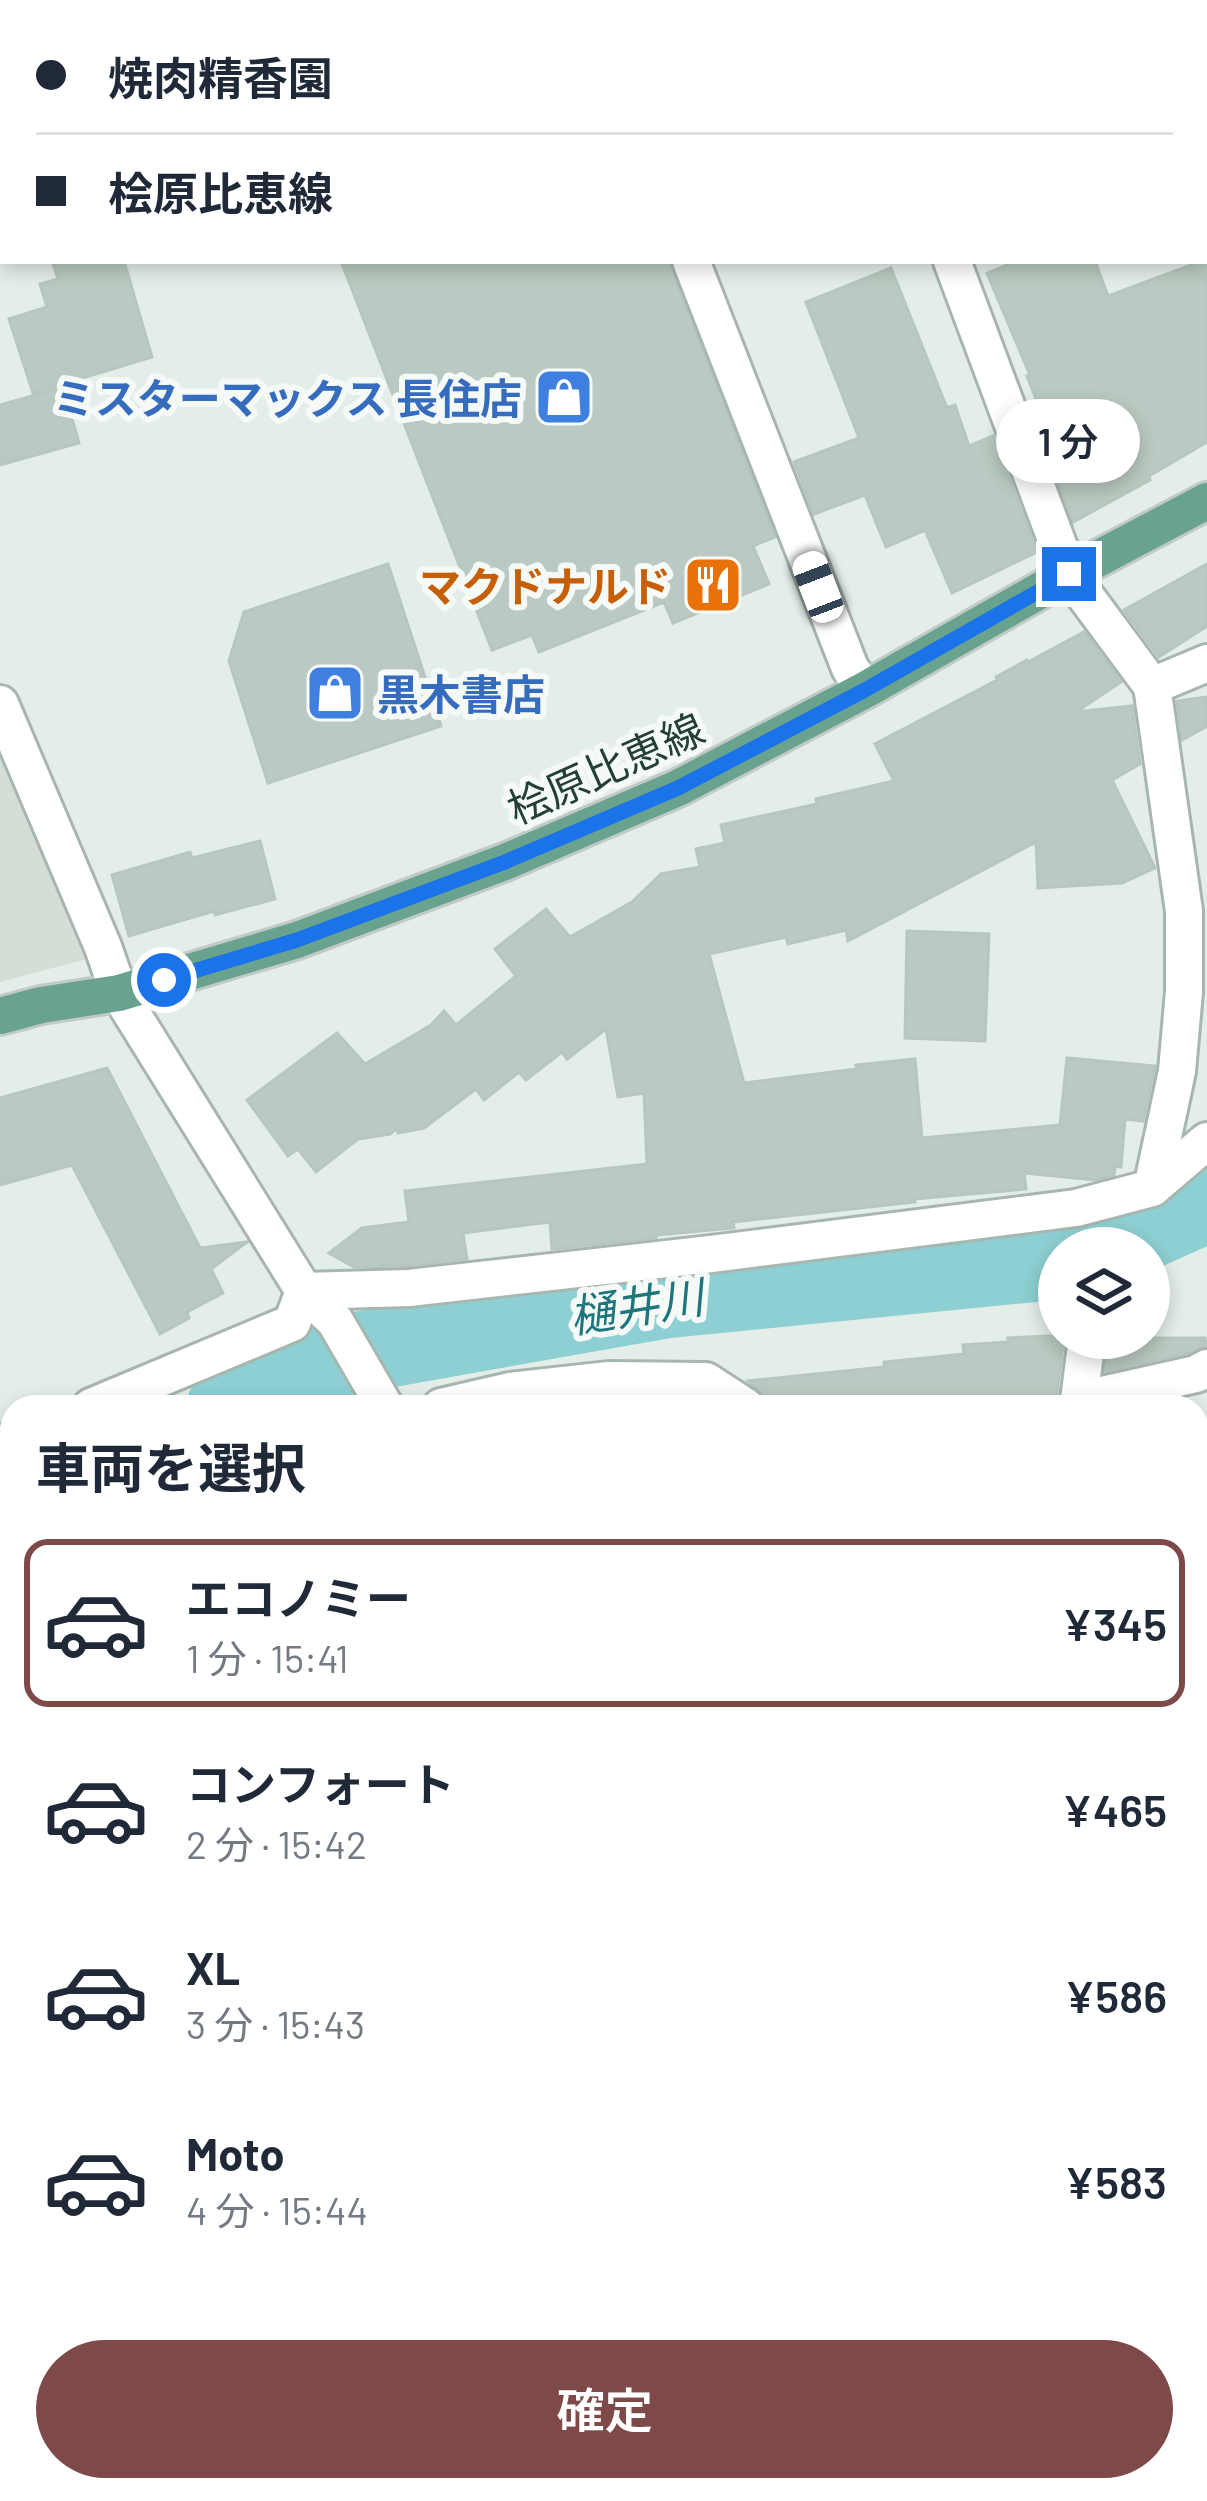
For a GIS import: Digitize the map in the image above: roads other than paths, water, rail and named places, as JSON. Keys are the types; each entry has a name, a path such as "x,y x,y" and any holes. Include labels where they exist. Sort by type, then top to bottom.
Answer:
{"main road":[{"name":"桧原比恵線","path":"0,1016 119,993 297,940 505,862 678,788 1207,501"}],"street":[{"path":"692,264 850,668 865,690"},
{"path":"953,264 1069,574 1152,686 1184,911 1177,1071 1152,1188"},
{"path":"1152,686 1207,663"},
{"path":"0,704 104,946 119,993 304,1291 335,1321 378,1395"},
{"path":"304,1291 432,1285 1077,1212 1152,1188 1207,1141"},
{"path":"120,1395 292,1323 304,1291"},
{"path":"1079,1395 1084,1359"},
{"path":"1113,1395 1207,1369"},
{"path":"493,1395 628,1380 706,1381 728,1395"}],"waterway":[{"name":"樋井川","path":"1151,1227 1207,1202"},
{"name":"樋井川","path":"254,1395 343,1355 664,1298 1038,1261"}],"place":[{"name":"ミスターマックス 長住店","path":"564,397"},
{"name":"マクドナルド","path":"713,585"},
{"name":"黒木書店","path":"335,693"}]}
